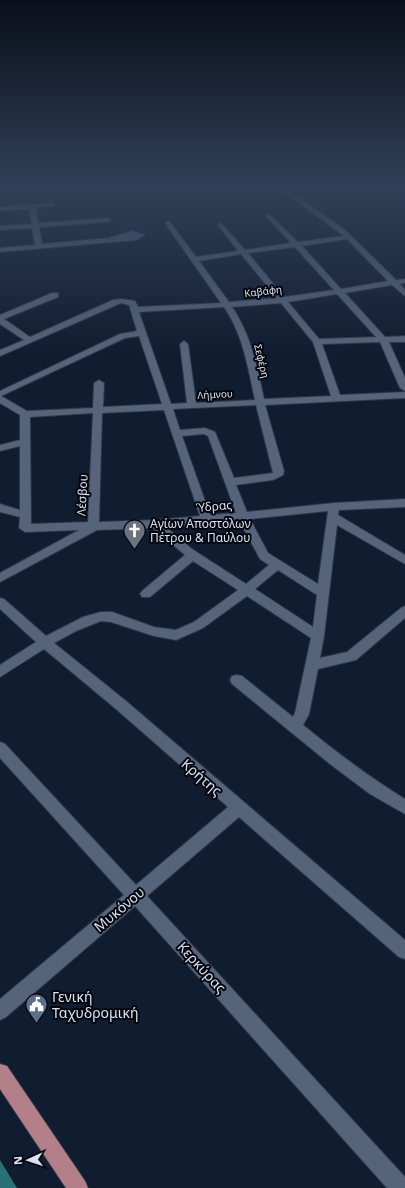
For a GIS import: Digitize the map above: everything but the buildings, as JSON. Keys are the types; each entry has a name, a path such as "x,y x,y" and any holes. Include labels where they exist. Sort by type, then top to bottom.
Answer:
{"main road":[{"path":"0,1073 78,1188"}],"street":[{"path":"0,250 74,243"},
{"name":"Σεφέρη","path":"183,243 238,321 244,335 279,473 273,477 230,482"},
{"path":"235,243 280,300 317,342 336,398"},
{"path":"194,259 307,243"},
{"path":"355,243 405,294"},
{"path":"297,245 384,341 405,388"},
{"name":"Καβάφη","path":"134,310 227,305 280,300 405,281"},
{"path":"0,319 55,295"},
{"path":"0,353 121,301 132,303 206,519"},
{"path":"0,319 30,340"},
{"path":"0,394 123,336 142,333"},
{"path":"317,342 384,341 405,339"},
{"path":"184,344 192,406"},
{"name":"Λέσβου","path":"0,578 93,527 99,383"},
{"name":"Λήμνου","path":"26,414 405,395"},
{"path":"0,398 26,414 25,514 10,512 0,508"},
{"path":"177,433 205,431 212,434 243,516 264,556 323,593"},
{"path":"0,448 26,441"},
{"name":"Ύδρας","path":"25,514 25,528 93,527 156,524 243,516 334,512 405,503"},
{"path":"294,728 302,714 318,636 334,512 405,560"},
{"path":"156,524 193,555 318,636"},
{"path":"146,594 193,555"},
{"path":"0,672 81,622 98,618 111,617 176,635 194,628 278,564"},
{"name":"Κρήτης","path":"0,602 32,632 121,705 238,808 405,951"},
{"path":"312,665 351,656 405,611"},
{"path":"237,680 294,728 346,768 405,807"},
{"name":"Κερκύρας","path":"0,748 401,1185"},
{"name":"Μυκόνου","path":"0,1011 238,808"}],"shaded area":[{"path":"0,1160 17,1188 0,1188"}],"place":[{"name":"Αγίων Αποστόλων Πέτρου & Παύλου","path":"134,550"},
{"name":"Γενική Ταχυδρομική","path":"37,1024"}]}
